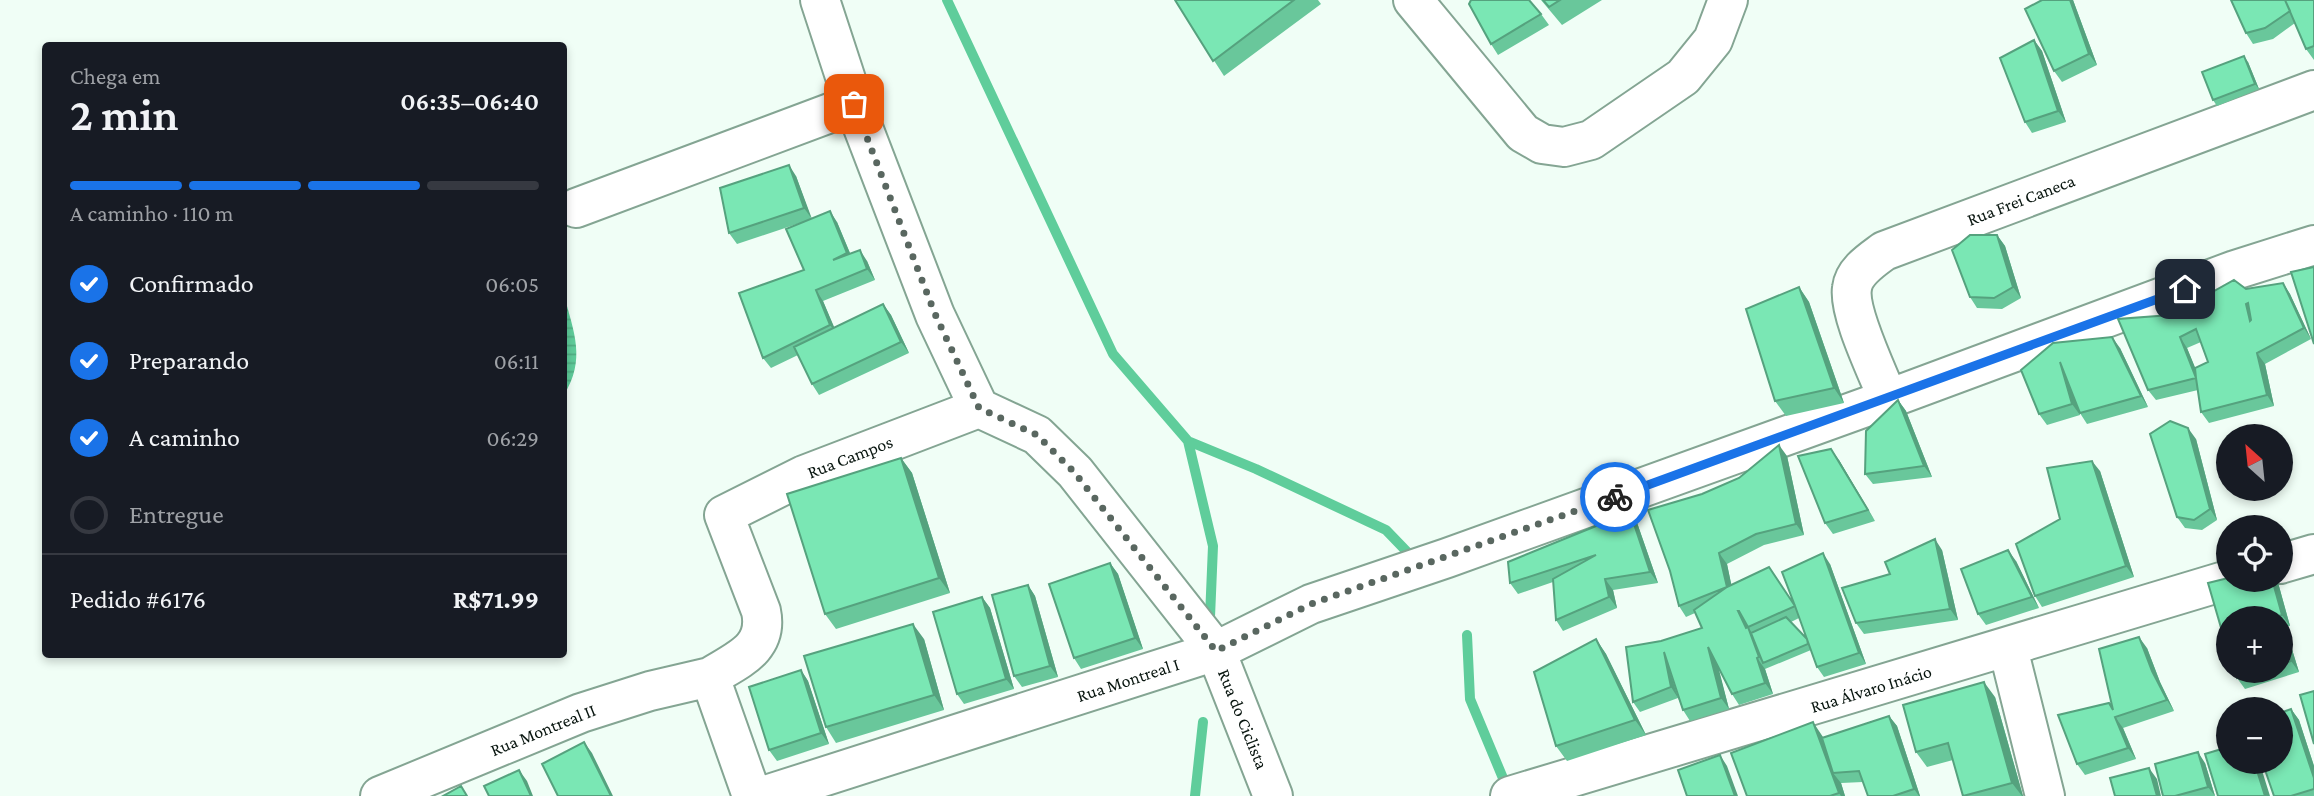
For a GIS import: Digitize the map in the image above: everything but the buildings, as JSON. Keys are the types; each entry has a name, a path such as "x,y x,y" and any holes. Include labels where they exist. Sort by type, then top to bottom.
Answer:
{"street":[{"path":"820,0 854,104 935,314 979,408"},
{"path":"1413,0 1523,133 1542,145 1564,147 1591,140 1683,78 1713,40 1728,0"},
{"name":"Rua Frei Caneca","path":"1888,399 1856,320 1852,288 1857,275 1868,263 1885,251 2314,90"},
{"path":"576,208 854,104"},
{"name":"Rua Montreal I","path":"763,796 1216,651 1311,604 1447,558 1888,399 2235,270 2314,245"},
{"name":"Rua Campos","path":"724,515 804,475 979,408"},
{"name":"Rua do Ciclista","path":"979,408 1037,435 1074,472 1216,651 1273,796"},
{"name":"Rua Montreal II","path":"380,796 581,713 650,691 710,677 749,653 758,640 763,624 761,611 724,515"},
{"path":"2293,560 2314,554"},
{"name":"Rua Álvaro Inácio","path":"1510,796 2216,584"},
{"path":"2008,648 2045,796"},
{"path":"710,677 752,796"}],"shaded area":[{"path":"567,307 576,346 575,370 567,389"}],"waterway":[{"path":"947,0 1113,354 1188,441 1256,469 1386,530 1413,558"},
{"path":"1188,441 1213,546 1210,617"},
{"path":"1467,635 1470,699 1505,783"},
{"path":"1195,796 1203,722"}],"way so far":[{"path":"854,104 935,314 979,408 1037,435 1074,472 1216,651 1311,604 1615,497"}],"route":[{"path":"1615,497 2185,289"}]}
